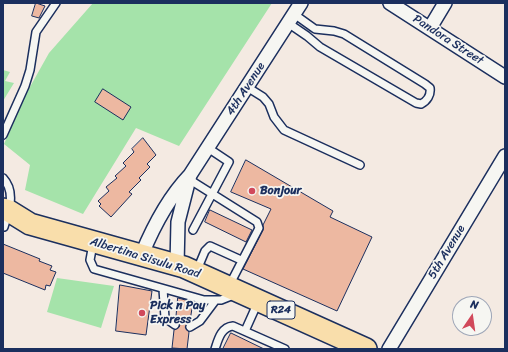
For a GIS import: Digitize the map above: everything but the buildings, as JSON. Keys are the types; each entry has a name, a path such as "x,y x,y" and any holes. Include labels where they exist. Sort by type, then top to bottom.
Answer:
{"main road":[{"name":"Albertina Sisulu Road","path":"5,218 142,254 187,268 236,294 366,349"}],"street":[{"name":"Pandora Street","path":"390,3 505,77"},
{"path":"430,28 445,3"},
{"name":"4th Avenue","path":"142,254 168,203 178,188 189,178 294,13"},
{"name":"5th Avenue","path":"389,349 505,156"},
{"name":"4th Avenue","path":"187,268 178,222 189,178"}],"lane":[{"path":"3,135 25,86 30,70 36,32 56,3"},
{"path":"294,13 315,29 334,31 344,34 425,84 430,88 426,102 421,104 416,103 320,47 307,36 294,13"},
{"path":"247,87 263,97 269,104 274,117 284,130 360,165"},
{"path":"193,230 230,162 208,148"},
{"path":"3,178 9,186 11,196 5,218"},
{"path":"189,178 257,222 259,228 249,250 241,260 236,294 246,331"},
{"path":"94,242 90,260 94,269 204,300 236,294"},
{"path":"187,268 210,246 241,260"},
{"path":"163,289 165,318 175,325"},
{"path":"190,328 236,294"},
{"path":"215,349 220,336 229,327 233,326 285,349"}],"green space":[{"path":"93,3 272,3 179,146 136,128 83,214 25,190 30,165 4,144 26,94 49,53"},
{"path":"3,70 10,72 5,81 14,83 3,101"},
{"path":"57,278 114,286 101,328 47,312"}],"place":[{"name":"Bonjour","path":"252,191"},
{"name":"Pick n Pay Express","path":"142,313"}]}
